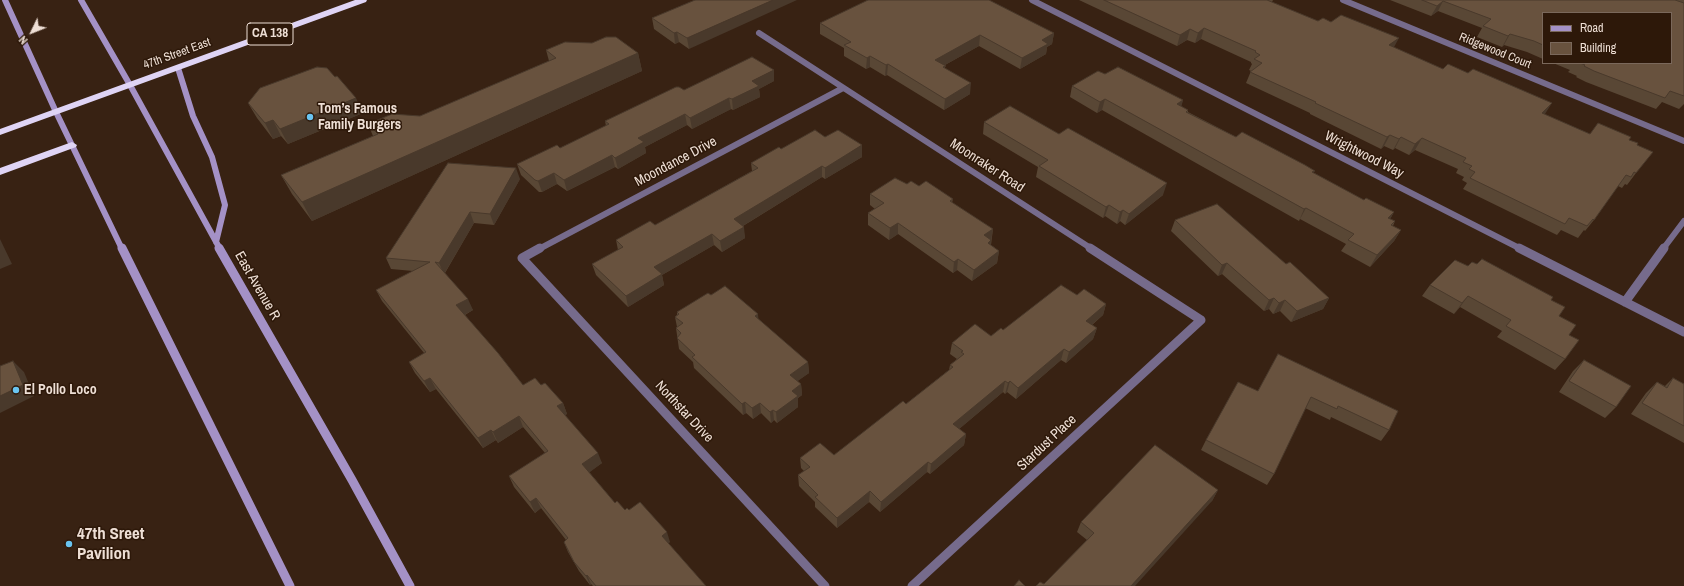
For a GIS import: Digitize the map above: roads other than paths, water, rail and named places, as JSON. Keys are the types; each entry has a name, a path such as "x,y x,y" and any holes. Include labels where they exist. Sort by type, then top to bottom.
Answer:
{"highway":[{"name":"47th Street East","path":"0,132 363,0"},
{"path":"0,172 72,145"}],"main road":[{"path":"5,0 72,145 203,414 290,586"},
{"name":"East Avenue R","path":"81,0 130,85 216,242 352,480 410,586"},
{"path":"178,68 193,116 212,158 225,205 216,242"}],"street":[{"name":"Wrightwood Way","path":"1032,0 1684,332"},
{"name":"Ridgewood Court","path":"1343,0 1684,141"},
{"name":"Moonraker Road","path":"760,33 1201,320"},
{"name":"Moondance Drive","path":"522,258 843,88"},
{"path":"1624,302 1684,221"},
{"name":"Northstar Drive","path":"522,258 825,586"},
{"name":"Stardust Place","path":"912,586 1201,320"}],"place":[{"name":"Tom’s Famous Family Burgers","path":"310,117"},
{"name":"El Pollo Loco","path":"16,390"},
{"name":"47th Sreet Pavilion","path":"69,544"}]}
